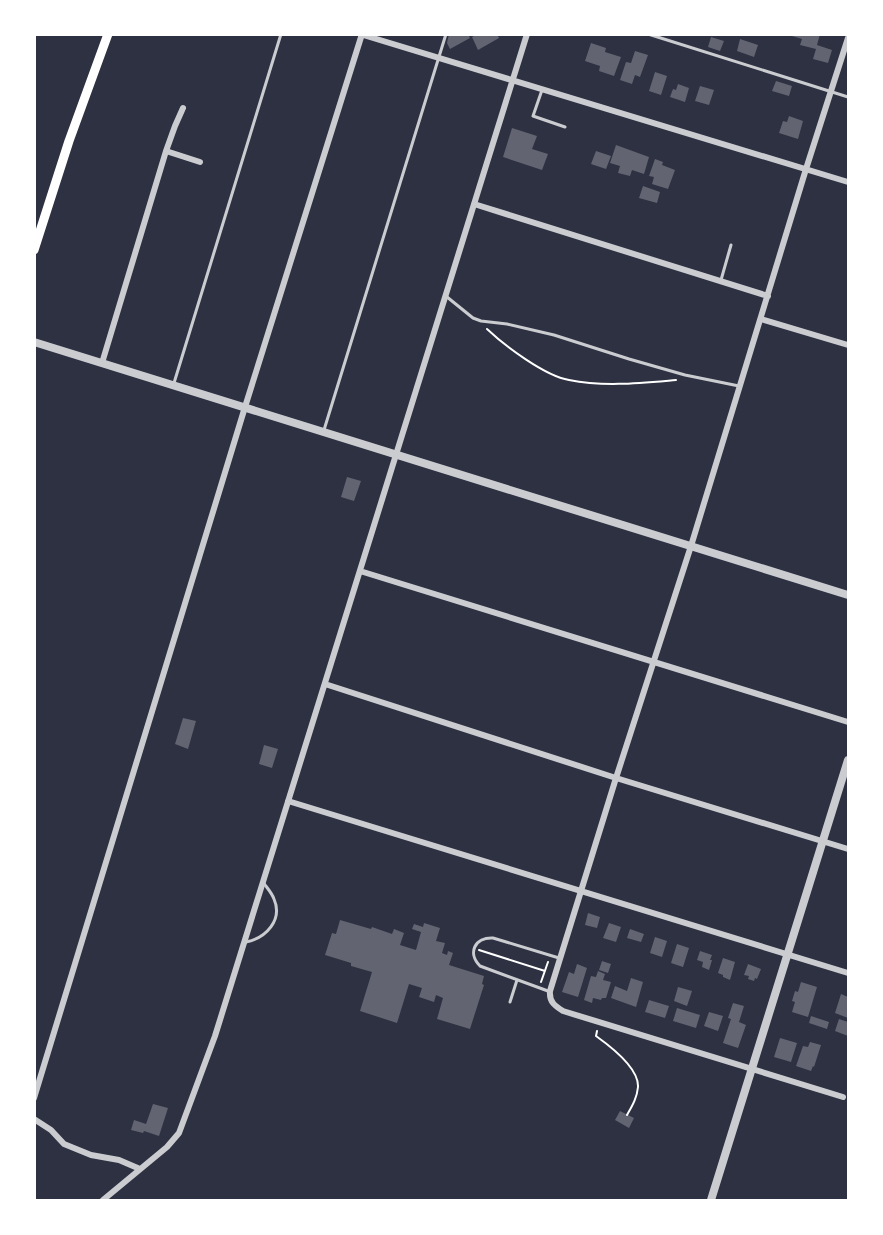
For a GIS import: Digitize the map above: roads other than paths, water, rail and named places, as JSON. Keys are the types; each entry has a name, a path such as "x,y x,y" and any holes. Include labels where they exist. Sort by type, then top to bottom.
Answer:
{"highway":[{"path":"34,250 69,141 108,34"}],"street":[{"path":"103,1200 167,1147 179,1133 215,1035 527,34"},
{"path":"34,1098 244,407 361,35 849,182"},
{"path":"843,1097 563,1011 555,1007 550,995 849,38"},
{"path":"102,363 166,151 183,108"},
{"path":"166,151 200,162"},
{"path":"474,204 768,296"},
{"path":"761,319 849,345"},
{"path":"34,342 849,595"},
{"path":"360,571 849,722"},
{"path":"325,684 616,778 849,849"},
{"path":"711,1200 849,760"},
{"path":"288,801 849,974"},
{"path":"34,1119 51,1130 64,1144 91,1155 119,1160 140,1169"}],"lane":[{"path":"173,385 281,34"},
{"path":"324,432 446,34"},
{"path":"648,34 849,97"},
{"path":"542,90 533,116 565,127"},
{"path":"720,281 731,246"},
{"path":"446,296 477,320 507,324 554,335 629,360 740,386"},
{"path":"244,942 265,934 272,926 276,916 277,908 274,899 263,882"},
{"path":"550,995 539,988 480,966 475,962 474,949 484,938 493,938 560,959"},
{"path":"510,1002 517,980"}]}
